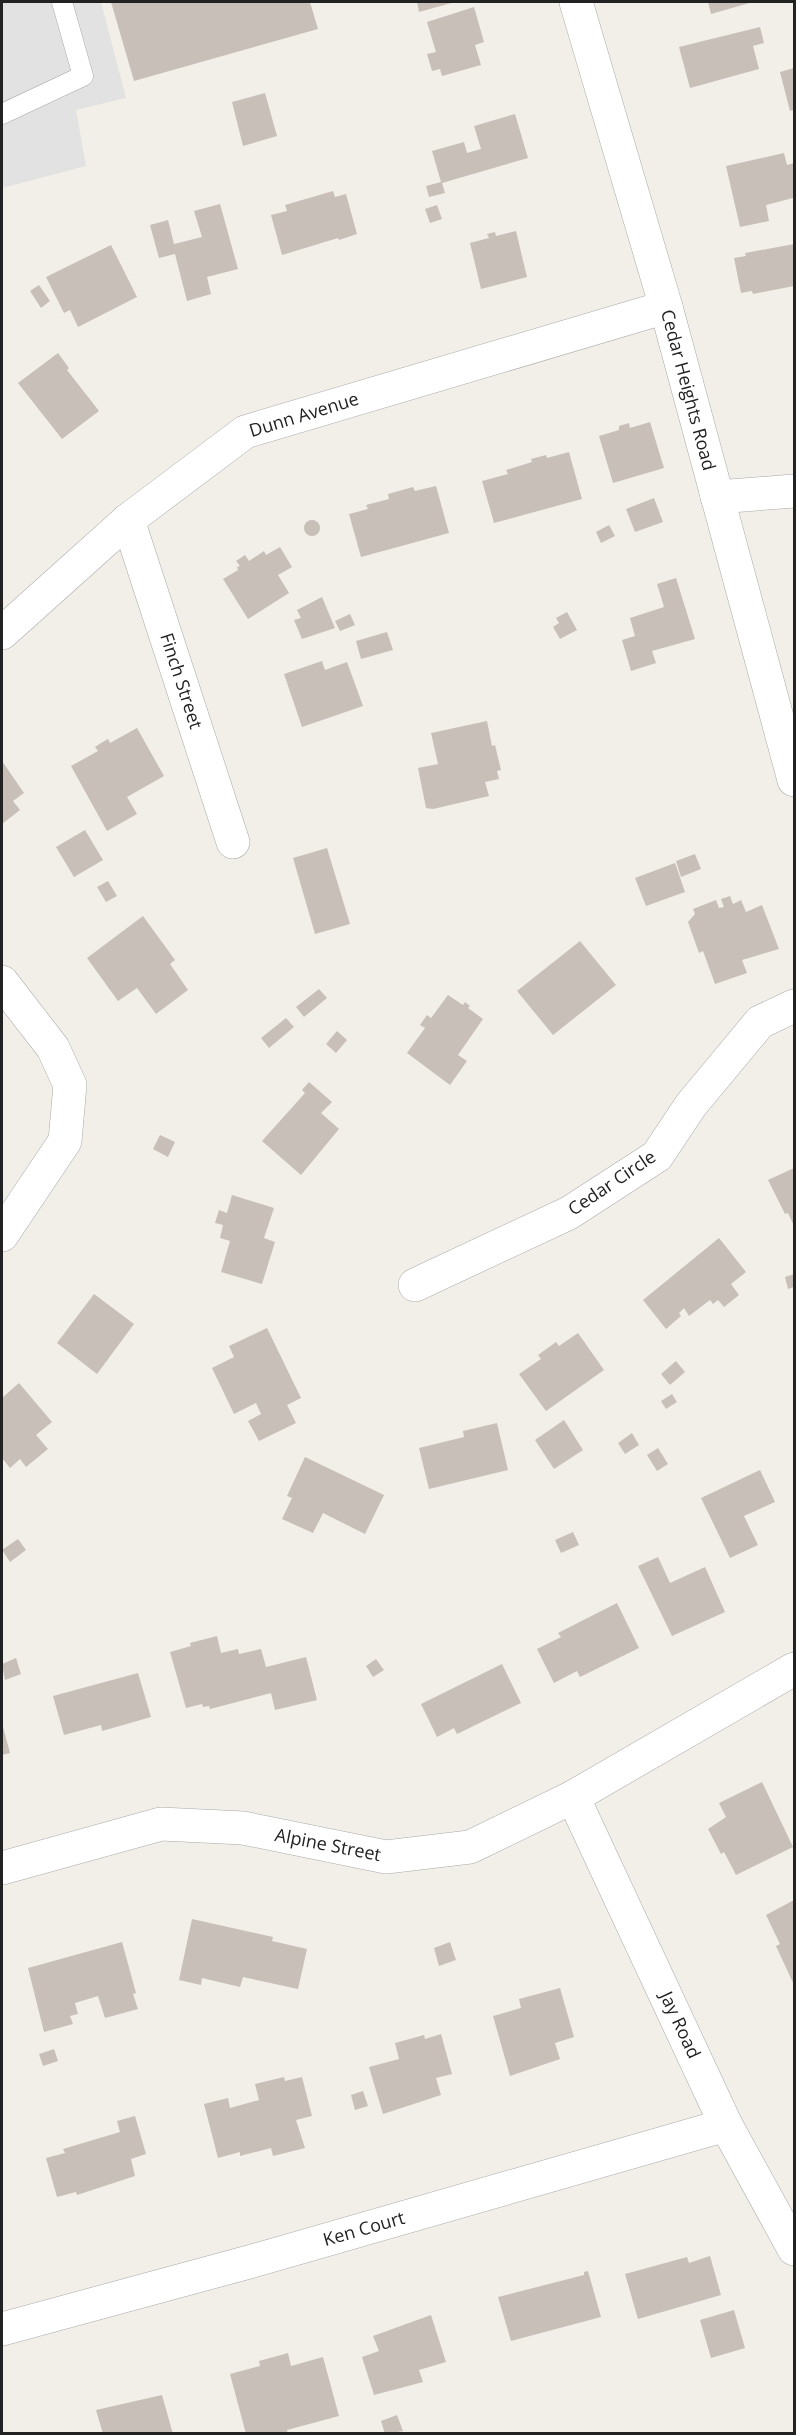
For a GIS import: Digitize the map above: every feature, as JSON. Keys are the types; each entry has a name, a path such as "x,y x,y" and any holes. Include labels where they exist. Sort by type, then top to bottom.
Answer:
{"street":[{"name":"Cedar Heights Road","path":"576,2 666,307 795,780"},
{"name":"Dunn Avenue","path":"2,633 128,520 245,432 666,307"},
{"path":"717,496 795,491"},
{"name":"Finch Street","path":"128,520 233,842"},
{"path":"2,982 53,1048 70,1085 65,1141 2,1235"},
{"name":"Cedar Circle","path":"415,1285 569,1213 657,1156 691,1105 760,1023 795,1006"},
{"name":"Alpine Street","path":"2,1868 161,1824 243,1828 386,1857 470,1847 573,1797 795,1669"},
{"name":"Jay Road","path":"573,1797 726,2125 795,2249"},
{"name":"Ken Court","path":"2,2329 249,2262 726,2125"}],"lane":[{"path":"2,114 83,76 62,2"}],"shaded area":[{"path":"2,2 101,2 126,98 76,110 86,166 2,188"}],"building":[{"path":"111,2 310,2 318,29 134,81"},
{"path":"417,2 455,2 419,12"},
{"path":"708,2 753,2 711,14"},
{"path":"474,7 484,42 475,45 481,65 442,76 440,69 432,71 427,54 436,52 427,22"},
{"path":"760,27 764,43 753,46 759,69 690,88 679,47"},
{"path":"794,68 794,110 790,111 780,72"},
{"path":"265,93 277,136 243,146 232,102"},
{"path":"515,114 528,158 442,183 445,193 429,197 426,186 441,182 432,151 464,142 467,153 481,149 474,126"},
{"path":"784,153 787,165 794,163 793,198 766,205 769,221 740,227 726,166"},
{"path":"333,191 335,197 346,194 357,234 282,255 271,215 287,211 285,205"},
{"path":"220,204 238,269 207,277 211,294 187,301 175,254 159,258 150,225 168,220 174,244 202,237 194,211"},
{"path":"437,205 442,219 430,223 425,209"},
{"path":"516,231 527,277 481,289 470,243 489,238 487,234 495,232 496,236"},
{"path":"794,244 794,286 753,294 752,291 741,293 734,258 746,256 745,253"},
{"path":"111,245 137,297 78,327 70,310 64,313 46,277"},
{"path":"39,285 50,301 41,308 30,291"},
{"path":"58,353 69,368 67,370 99,411 62,439 18,383"},
{"path":"650,422 664,468 613,483 599,436 619,430 619,426 629,423 630,428"},
{"path":"569,452 582,499 494,523 482,481 508,474 506,470 532,462 531,459 546,455 547,458"},
{"path":"436,486 449,533 361,557 349,514 368,509 366,505 389,499 388,494 413,487 415,491"},
{"path":"654,498 663,522 635,532 626,509"},
{"path":"309,520 315,520 320,528 318,534 309,536 304,531 304,525"},
{"path":"609,525 615,536 601,543 596,532"},
{"path":"280,547 292,567 278,575 289,593 248,619 223,579 238,570 237,567 240,566 236,561 245,555 249,561 264,551 266,555"},
{"path":"676,578 695,639 652,651 656,663 631,671 622,640 635,636 630,618 664,607 657,584"},
{"path":"322,597 335,628 302,639 294,620 301,618 297,610"},
{"path":"567,612 577,630 560,639 553,627 559,623 556,618"},
{"path":"350,614 355,625 340,631 335,621"},
{"path":"387,632 393,650 361,659 356,641"},
{"path":"322,661 325,670 347,662 363,706 302,727 284,674"},
{"path":"487,721 492,746 495,745 501,770 497,771 499,779 485,782 489,796 433,809 426,808 418,768 438,764 431,733"},
{"path":"137,728 164,776 127,797 137,814 107,831 71,766 98,751 95,747 101,743 108,739 110,743"},
{"path":"2,761 24,793 13,801 20,810 2,824"},
{"path":"85,830 103,860 74,877 56,847"},
{"path":"327,848 350,924 315,934 293,858"},
{"path":"695,854 701,869 681,877 676,861"},
{"path":"675,863 685,892 646,906 635,878"},
{"path":"108,881 117,896 106,902 97,887"},
{"path":"730,896 733,904 741,900 746,912 762,905 779,949 742,960 747,973 715,984 703,951 699,953 688,922 695,914 693,909 716,900 719,908 724,907 721,899"},
{"path":"143,916 175,960 170,964 188,990 156,1014 137,988 118,1001 87,958"},
{"path":"580,941 616,985 553,1035 517,991"},
{"path":"319,989 327,998 304,1017 296,1007"},
{"path":"448,995 463,1005 465,1002 470,1006 468,1008 483,1019 458,1055 467,1061 450,1085 407,1053 425,1028 420,1025 427,1015 431,1018"},
{"path":"286,1018 294,1027 269,1048 261,1038"},
{"path":"337,1031 347,1040 336,1053 326,1044"},
{"path":"309,1082 332,1102 321,1113 339,1129 301,1175 262,1141 305,1093 302,1090"},
{"path":"160,1135 175,1142 168,1157 153,1149"},
{"path":"794,1168 794,1226 788,1213 785,1214 768,1180"},
{"path":"232,1195 274,1208 264,1238 275,1242 262,1284 221,1272 230,1241 220,1238 223,1225 215,1223 219,1210 227,1213"},
{"path":"719,1238 746,1272 731,1284 739,1295 724,1307 718,1300 713,1304 710,1300 689,1316 684,1308 679,1313 681,1316 666,1329 643,1300"},
{"path":"794,1274 794,1287 788,1289 785,1277"},
{"path":"94,1294 134,1324 97,1374 57,1343"},
{"path":"267,1328 301,1398 287,1405 296,1423 259,1441 248,1421 261,1414 256,1403 234,1414 212,1368 234,1357 229,1346"},
{"path":"578,1333 604,1370 546,1411 519,1374 541,1359 538,1355 556,1342 559,1346"},
{"path":"676,1361 685,1372 670,1385 661,1374"},
{"path":"19,1383 52,1422 36,1435 48,1449 26,1467 20,1459 10,1468 2,1458 2,1398"},
{"path":"672,1394 677,1402 666,1409 661,1401"},
{"path":"564,1420 583,1450 554,1469 535,1440"},
{"path":"497,1423 508,1470 429,1489 419,1448 464,1437 463,1431"},
{"path":"632,1433 639,1445 625,1454 618,1443"},
{"path":"658,1448 668,1464 657,1471 647,1455"},
{"path":"305,1457 384,1495 365,1534 323,1513 313,1533 282,1519 292,1498 287,1496"},
{"path":"760,1470 775,1502 744,1516 758,1545 730,1558 701,1498"},
{"path":"573,1532 579,1545 561,1553 555,1540"},
{"path":"18,1539 26,1550 10,1562 2,1550"},
{"path":"658,1557 670,1583 705,1567 725,1612 672,1636 638,1566"},
{"path":"617,1603 639,1648 580,1677 577,1671 554,1683 537,1649 561,1637 558,1633"},
{"path":"217,1636 221,1653 238,1649 239,1654 261,1649 266,1667 306,1657 317,1700 275,1710 271,1693 210,1709 209,1706 203,1707 202,1704 186,1708 170,1652 191,1646 190,1643"},
{"path":"16,1658 21,1674 5,1680 2,1664"},
{"path":"376,1659 384,1670 373,1677 366,1666"},
{"path":"502,1664 521,1703 457,1734 454,1728 437,1737 421,1704"},
{"path":"138,1673 151,1717 102,1731 101,1725 64,1735 53,1696"},
{"path":"2,1723 10,1753 2,1755"},
{"path":"762,1782 793,1847 736,1875 724,1852 721,1854 708,1829 726,1817 719,1803"},
{"path":"794,1900 794,1985 776,1946 780,1944 766,1915"},
{"path":"192,1919 273,1937 272,1941 307,1949 298,1989 243,1977 240,1987 202,1978 201,1985 179,1980"},
{"path":"122,1942 138,2009 105,2018 98,1996 75,2003 78,2014 70,2016 73,2024 44,2032 28,1968"},
{"path":"450,1942 456,1960 439,1966 434,1948"},
{"path":"560,1988 574,2037 555,2043 560,2059 510,2076 493,2016 521,2008 519,1999"},
{"path":"441,2034 452,2074 436,2078 441,2095 383,2114 369,2067 399,2059 395,2043 424,2035 425,2039"},
{"path":"54,2049 58,2061 43,2066 39,2054"},
{"path":"284,2077 285,2081 302,2077 312,2116 296,2120 305,2148 273,2156 271,2148 240,2156 240,2152 218,2158 204,2104 228,2098 230,2108 259,2100 255,2084"},
{"path":"363,2091 368,2106 355,2110 351,2095"},
{"path":"135,2116 146,2154 131,2159 135,2176 77,2195 76,2192 57,2197 46,2158 65,2153 63,2149 120,2132 117,2121"},
{"path":"710,2256 721,2295 638,2319 625,2274 687,2257 689,2263"},
{"path":"588,2271 601,2317 511,2341 498,2297 584,2275 584,2272"},
{"path":"734,2310 745,2348 711,2358 700,2320"},
{"path":"431,2315 446,2362 419,2370 423,2382 374,2395 362,2357 379,2351 373,2336"},
{"path":"288,2353 291,2366 323,2357 339,2416 287,2430 288,2434 246,2434 230,2374 260,2366 259,2361"},
{"path":"162,2395 173,2434 103,2434 96,2410"},
{"path":"397,2415 403,2431 385,2434 381,2421"}]}
